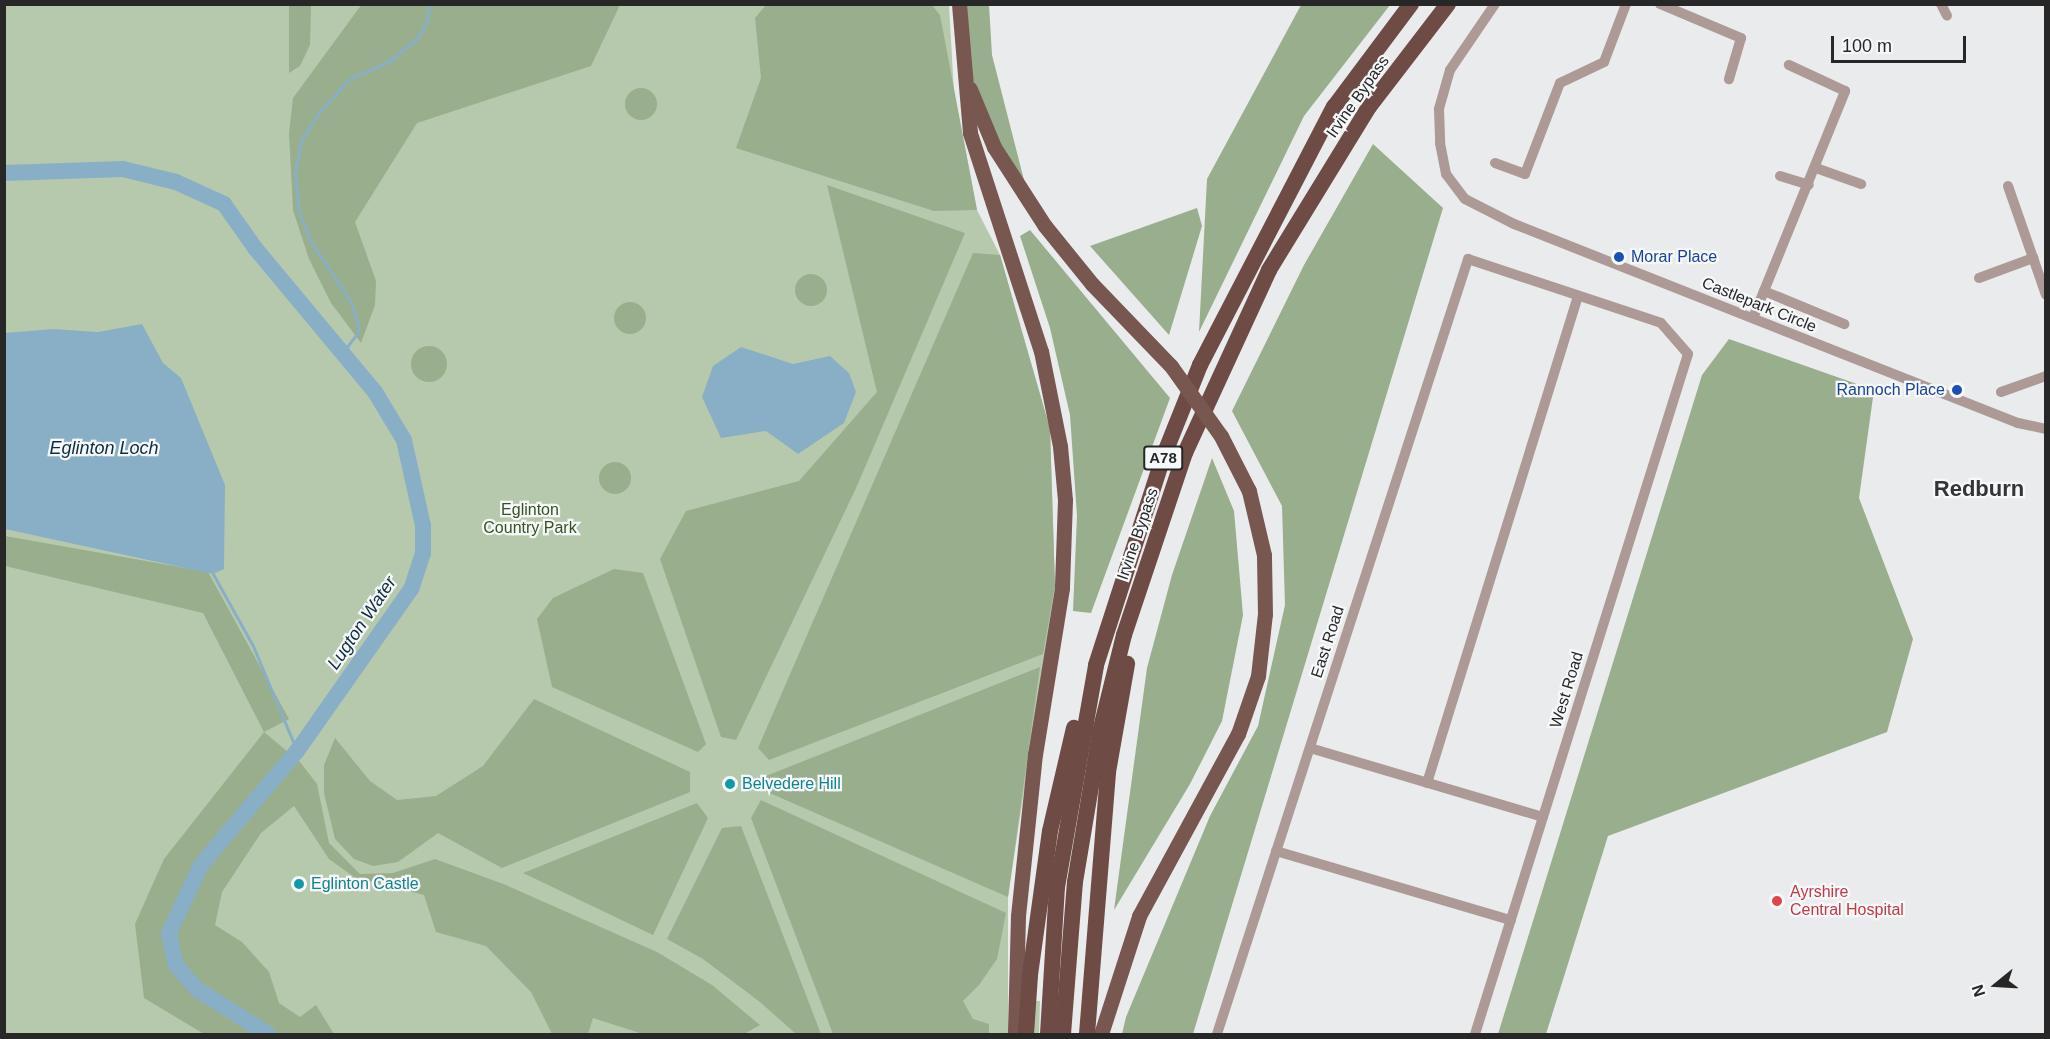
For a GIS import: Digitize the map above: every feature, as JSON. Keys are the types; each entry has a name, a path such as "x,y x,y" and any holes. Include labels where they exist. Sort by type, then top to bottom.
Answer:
{"highway":[{"name":"Irvine Bypass","path":"1048,1035 1057,887 1096,665 1164,455 1200,365 1334,107 1411,4"},
{"name":"Irvine Bypass","path":"1063,1035 1075,882 1088,797 1124,635 1151,546 1220,372 1269,270 1370,107 1448,4"},
{"path":"1087,1035 1108,772 1151,546"},
{"path":"1026,1035 1030,975 1050,831 1069,741 1096,665"}],"main road":[{"path":"960,4 962,69 970,133 1041,351 1058,430 1065,500 1062,588 1035,754 1018,916 1015,1035"},
{"path":"962,69 994,147 1046,226 1092,284 1171,366 1221,436 1249,491 1264,555 1265,614 1258,676 1238,734 1139,916 1101,1035"}],"street":[{"name":"Castlepark Circle","path":"1495,4 1450,70 1439,109 1440,143 1446,174 1465,199 1514,224 2018,423 2046,429"},
{"path":"1496,163 1526,174 1560,83 1605,62 1626,4"},
{"path":"1660,4 1741,38 1729,79"},
{"path":"1941,4 1947,16"},
{"path":"1753,318 1816,168 1845,91 1789,65"},
{"path":"1816,168 1861,184"},
{"path":"1780,176 1809,185"},
{"path":"2008,186 2046,295"},
{"path":"1978,278 2033,258"},
{"name":"East Road","path":"1217,1035 1468,259 1578,296"},
{"path":"1764,291 1844,324"},
{"path":"1427,783 1578,296"},
{"name":"West Road","path":"1475,1035 1688,354 1660,323 1578,296"},
{"path":"2001,392 2046,376"},
{"path":"1310,748 1543,817"},
{"path":"1276,851 1511,920"}],"green space":[{"path":"362,4 620,5 591,66 417,123 355,222 376,281 375,305 361,343 331,303 309,259 293,210 289,133 293,98"},
{"name":"Eglinton Country Park","path":"5,5 949,5 954,92 977,210 1000,255 1050,429 1055,586 1008,897 1008,1034 5,1034"},
{"path":"289,5 311,5 310,45 300,66 289,73"},
{"path":"766,5 932,5 940,15 977,210 934,211 736,148 761,78 755,18"},
{"path":"962,5 989,5 992,55 1024,180 1014,178 973,97"},
{"path":"1301,5 1390,5 1304,116 1199,332 1207,179"},
{"path":"641,88 652,93 657,104 652,115 641,120 630,115 625,104 630,93"},
{"path":"1373,144 1443,208 1193,1034 1122,1034 1126,1017 1210,816 1258,726 1285,605 1282,506 1232,411 1304,265"},
{"path":"827,185 965,233 857,486 736,740 721,737 660,559 686,511 799,481 877,392"},
{"path":"1197,208 1202,226 1169,335 1090,246"},
{"path":"1030,230 1170,398 1091,613 1073,611 1077,516 1070,415 1050,328 1020,236"},
{"path":"973,253 1000,255 1050,429 1055,586 1043,654 769,760 758,748"},
{"path":"811,274 822,279 827,290 822,301 811,306 800,301 795,290 800,279"},
{"path":"630,302 641,307 646,318 641,329 630,334 619,329 614,318 619,307"},
{"path":"1729,339 1874,390 1859,498 1913,639 1887,732 1608,836 1546,1034 1498,1034 1702,375"},
{"path":"429,346 442,351 447,364 442,377 429,382 416,377 411,364 416,351"},
{"path":"1212,458 1234,511 1243,615 1222,721 1190,784 1114,910 1147,668 1172,575"},
{"path":"615,462 626,467 631,478 626,489 615,494 604,489 599,478 604,467"},
{"path":"5,536 208,572 289,719 264,732 203,613 5,566"},
{"path":"614,569 643,573 706,744 698,752 552,687 537,619 553,598"},
{"path":"1040,667 1008,897 765,791 766,776"},
{"path":"534,699 690,772 690,792 502,868 438,833 398,862 373,866 354,859 335,839 324,793 324,765 335,738 370,781 397,800 436,796 483,766"},
{"path":"264,732 300,762 317,784 329,843 360,874 393,873 435,859 506,885 657,952 712,985 760,1025 744,1034 643,1034 593,1018 588,1034 552,1034 531,992 486,946 436,932 424,895 354,877 329,859 294,806 261,833 222,892 215,925 242,942 269,972 279,1003 300,1017 316,1005 334,1034 204,1034 144,998 135,924 164,859"},
{"path":"761,800 1006,913 997,959 979,985 963,1001 973,1019 989,1024 989,1034 833,1034 751,818"},
{"path":"697,803 708,818 653,935 523,873"},
{"path":"741,826 821,1034 796,1034 760,1002 703,959 667,939 722,828"},
{"path":"1033,1001 1040,1001 1039,1034 1031,1034"}],"water":[{"name":"Eglinton Loch","path":"142,324 163,363 181,378 225,485 224,569 213,574 5,529 5,333 53,329 98,332"},
{"path":"741,347 793,364 830,356 849,373 856,392 844,423 798,454 766,431 721,438 702,397 713,366"}],"waterway":[{"path":"343,352 358,332 358,324 351,302 311,242 299,213 295,173 301,141 320,111 349,79 390,61 417,38 427,21 429,4"},
{"name":"Lugton Water","path":"4,173 123,169 176,182 224,204 255,248 375,392 404,440 423,526 423,553 411,589 297,751 201,865 169,933 176,965 198,990 268,1034"},
{"path":"213,574 253,646 297,751"}],"place":[{"name":"Morar Place","path":"1619,257"},
{"name":"Rannoch Place","path":"1957,390"},
{"name":"Belvedere Hill","path":"730,784"},
{"name":"Eglinton Castle","path":"299,884"},
{"name":"Ayrshire Central Hospital","path":"1777,901"}],"district":[{"name":"Redburn","path":"1979,489"}]}
